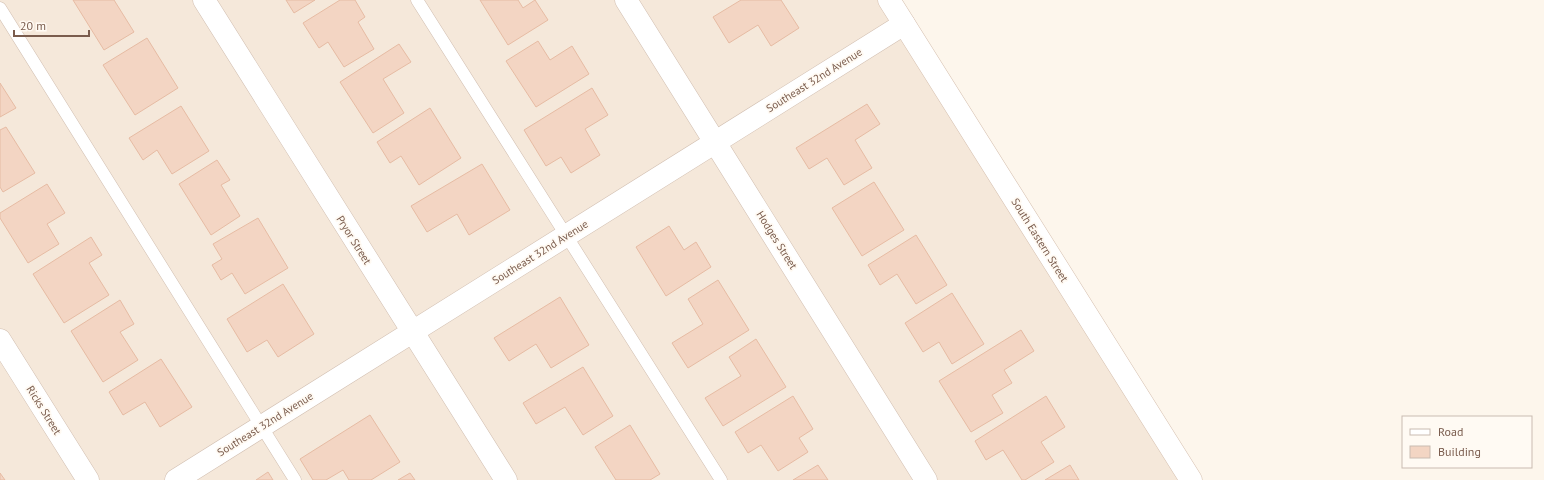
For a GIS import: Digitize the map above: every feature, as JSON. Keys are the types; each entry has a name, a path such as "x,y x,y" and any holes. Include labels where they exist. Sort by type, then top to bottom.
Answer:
{"street":[{"name":"Pryor Street","path":"204,0 506,480"},
{"name":"Hodges Street","path":"626,0 926,480"},
{"name":"South Eastern Street","path":"889,0 1191,480"},
{"name":"Southeast 32nd Avenue","path":"176,480 904,24"},
{"name":"Ricks Street","path":"0,340 88,480"}],"lane":[{"path":"417,0 565,236 721,480"},
{"path":"0,8 295,480"}],"shaded area":[{"path":"0,0 883,0 1183,480 0,480"}],"building":[{"path":"73,0 114,0 134,32 104,50"},
{"path":"286,0 315,0 294,13"},
{"path":"340,0 355,0 365,17 358,22 374,49 344,67 328,42 319,48 303,23"},
{"path":"480,0 518,0 523,8 535,0 548,20 508,45"},
{"path":"741,0 781,0 799,28 771,46 758,25 729,43 713,17"},
{"path":"147,38 178,88 135,115 103,65"},
{"path":"538,41 550,60 572,46 589,74 536,107 506,61"},
{"path":"399,44 411,62 383,79 404,113 373,133 340,82"},
{"path":"0,83 16,108 0,117"},
{"path":"592,88 608,115 585,129 600,155 571,173 561,157 546,166 524,130"},
{"path":"867,104 880,124 855,140 872,168 844,185 827,158 809,169 796,148"},
{"path":"181,106 209,151 172,174 157,150 143,160 129,138"},
{"path":"430,108 461,158 419,185 401,156 390,163 377,142"},
{"path":"6,127 35,173 3,192 0,187 0,130"},
{"path":"217,160 230,180 221,185 240,216 211,235 179,184"},
{"path":"482,164 510,210 469,235 457,214 427,232 411,206"},
{"path":"874,182 904,230 862,256 832,208"},
{"path":"47,184 65,213 47,224 59,244 28,263 0,218 0,213"},
{"path":"258,218 288,268 245,294 232,273 221,280 212,265 222,259 213,244"},
{"path":"669,226 684,250 696,242 711,267 666,296 636,247"},
{"path":"916,235 947,285 916,304 897,274 880,285 868,265"},
{"path":"91,237 102,255 89,263 109,295 64,323 33,274"},
{"path":"718,280 749,330 688,368 672,343 703,324 688,299"},
{"path":"283,284 314,334 278,357 267,340 247,352 227,319"},
{"path":"952,293 984,344 952,364 939,342 923,352 905,323"},
{"path":"560,297 589,345 551,368 536,344 509,361 494,338"},
{"path":"120,300 134,324 120,332 138,360 103,382 71,331"},
{"path":"1021,330 1034,351 1004,370 1012,383 992,395 1003,413 971,432 939,381"},
{"path":"756,339 786,387 723,426 705,398 741,376 729,357"},
{"path":"161,359 192,407 160,427 145,402 123,415 109,392"},
{"path":"583,367 613,416 583,435 565,407 536,424 523,403"},
{"path":"793,396 813,429 799,438 808,452 778,471 761,445 748,453 735,432"},
{"path":"1046,396 1065,427 1041,442 1054,462 1025,480 1022,480 1003,450 986,460 975,441"},
{"path":"370,415 400,462 371,480 349,480 343,470 326,480 313,480 300,459"},
{"path":"630,425 660,474 650,480 616,480 595,447"},
{"path":"818,465 828,480 793,480"},
{"path":"1070,465 1079,480 1045,480"},
{"path":"268,472 273,480 256,480"},
{"path":"0,473 5,480 0,480"},
{"path":"410,473 415,480 398,480"}]}
